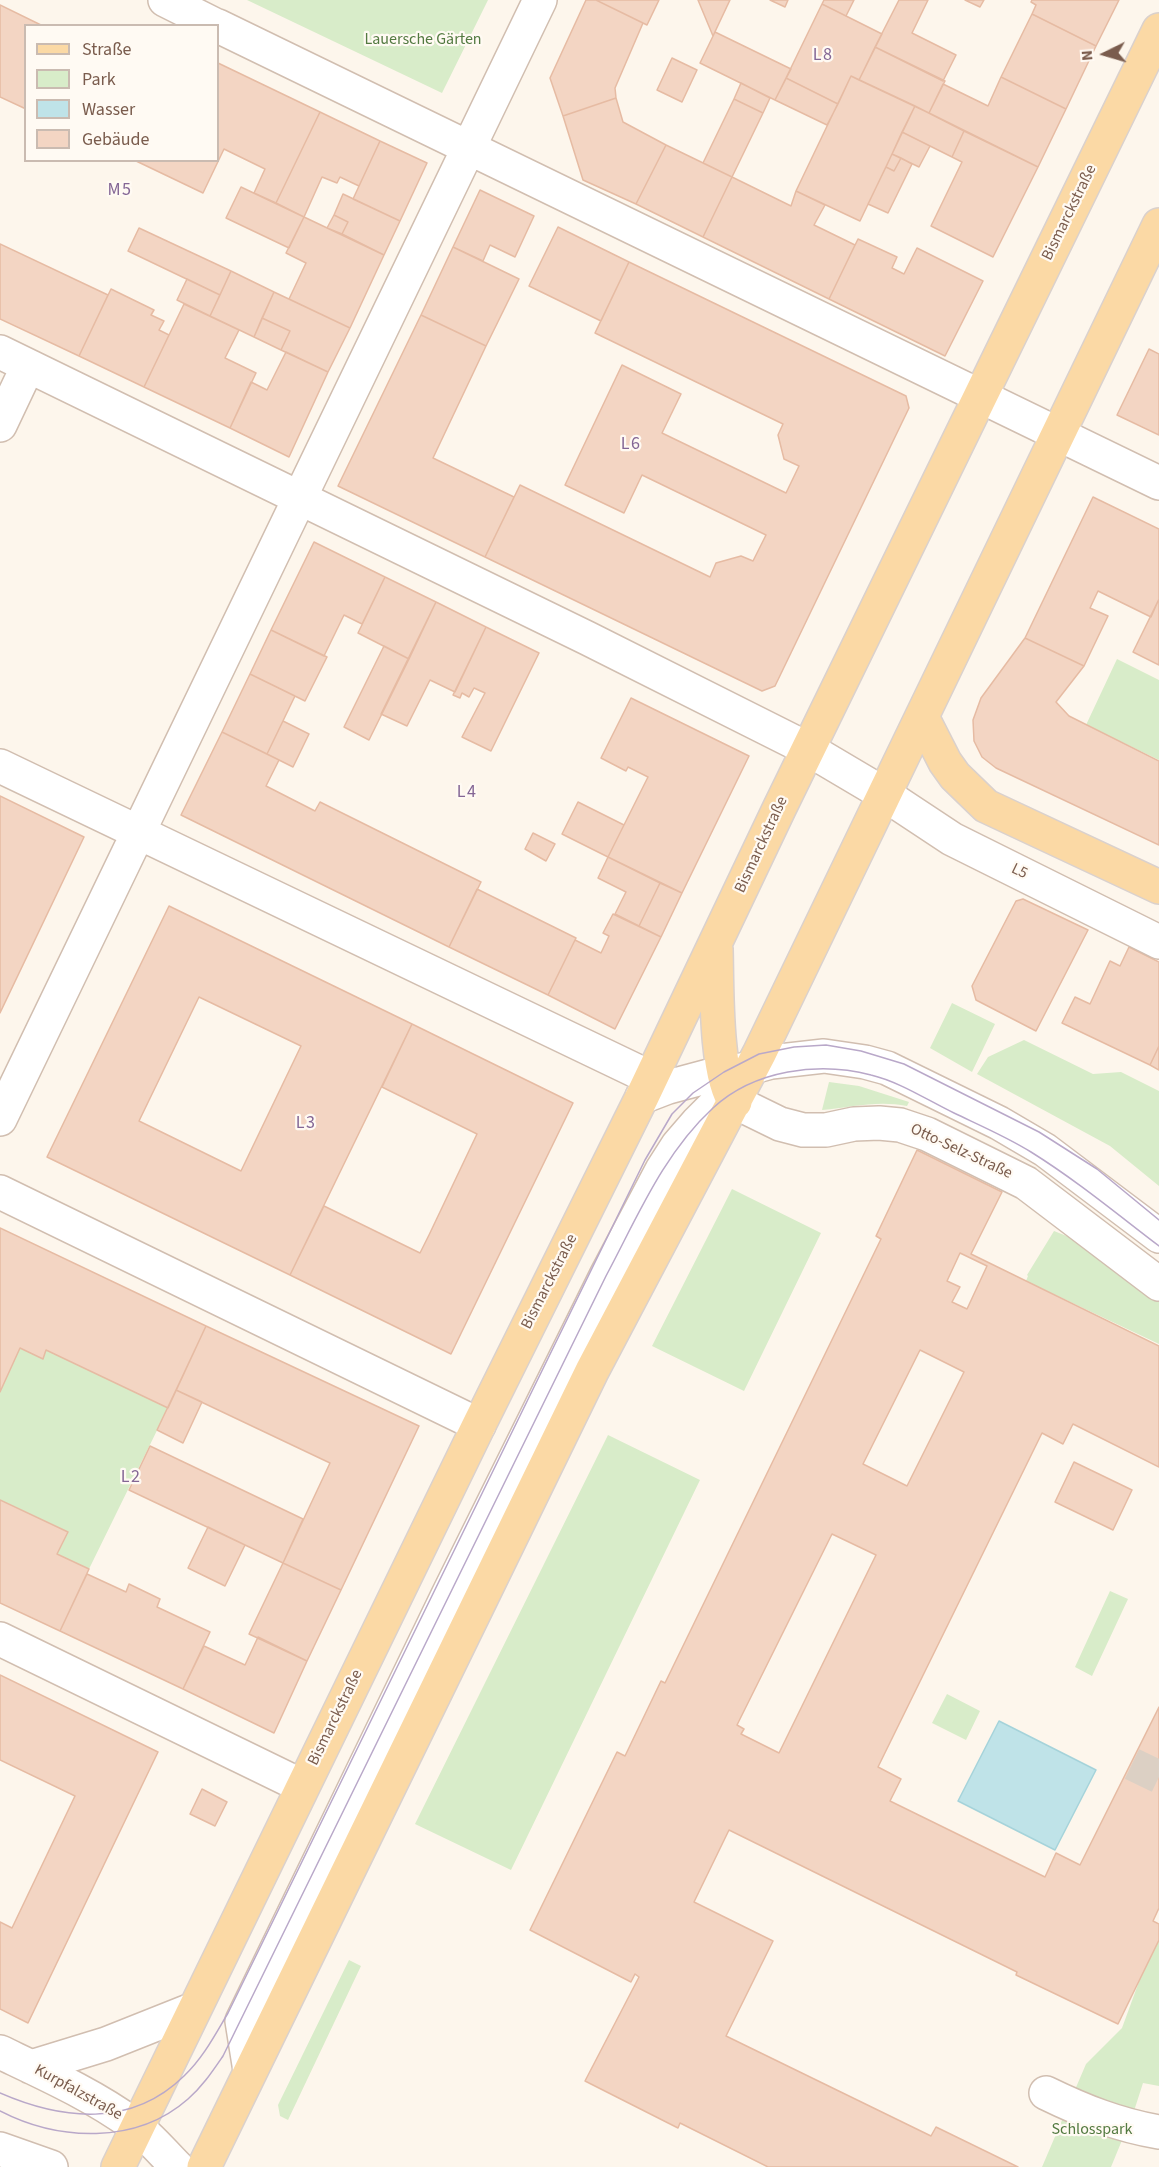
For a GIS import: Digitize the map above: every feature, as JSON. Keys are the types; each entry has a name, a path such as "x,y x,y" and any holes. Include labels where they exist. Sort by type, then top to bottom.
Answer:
{"main road":[{"name":"Bismarckstraße","path":"118,2167 302,1786 647,1088 808,748 1159,30"},
{"path":"204,2167 736,1080 922,717 1159,225"},
{"path":"922,717 945,762 955,776 986,806 1159,887"},
{"path":"716,944 719,1035 736,1080"}],"street":[{"path":"165,0 213,24"},
{"path":"0,1119 540,0"},
{"path":"219,27 1159,483"},
{"path":"0,425 14,359"},
{"name":"L5","path":"14,359 808,748 952,839 1159,942"},
{"path":"0,766 647,1088 736,1080 780,1060 824,1056 887,1068 970,1107 1045,1150 1159,1236"},
{"name":"Otto-Selz-Straße","path":"736,1080 780,1124 802,1130 826,1130 854,1124 879,1123 900,1125 927,1134 1026,1183 1159,1284"},
{"path":"0,1192 479,1425"},
{"path":"0,1639 302,1786"},
{"path":"31,2067 106,2044 194,2009"},
{"name":"Kurpfalzstraße","path":"0,2052 86,2094 136,2127 177,2167"},
{"path":"1046,2093 1102,2118 1129,2127 1159,2132"},
{"path":"0,2149 51,2167"}],"green space":[{"name":"Lauersche Gärten","path":"247,0 488,0 442,93"},
{"path":"1117,659 1159,680 1159,760 1086,725"},
{"path":"952,1003 995,1024 972,1072 930,1048"},
{"path":"1024,1040 1093,1074 1121,1072 1159,1091 1159,1186 1110,1146 977,1074 988,1057"},
{"path":"829,1082 859,1086 909,1102 907,1106 875,1104 822,1110"},
{"path":"732,1189 821,1233 744,1391 652,1346"},
{"path":"1054,1231 1159,1273 1159,1344 1026,1281 1027,1275"},
{"path":"20,1348 43,1359 46,1350 168,1408 89,1569 57,1554 68,1533 0,1500 0,1392"},
{"path":"608,1435 700,1480 511,1870 415,1824"},
{"path":"1110,1591 1128,1599 1092,1676 1075,1667"},
{"path":"947,1694 980,1711 966,1740 932,1723"},
{"name":"Schlosspark","path":"1159,1927 1159,2086 1143,2083 1111,2167 1042,2167 1086,2064 1122,2028"},
{"path":"349,1960 361,1966 288,2120 280,2116 278,2105"}],"water":[{"path":"999,1721 1096,1770 1055,1850 958,1801"}],"building":[{"path":"586,0 596,0 643,23 615,88 616,98 563,116 550,78"},
{"path":"596,0 659,0 647,25"},
{"path":"698,0 730,0 713,36"},
{"path":"770,0 788,0 785,7"},
{"path":"824,0 854,0 846,16 822,4"},
{"path":"899,0 928,0 912,33 956,55 943,81 875,47"},
{"path":"965,0 984,0 980,7"},
{"path":"1032,0 1119,0 1096,46 1032,14 1036,5 1031,2"},
{"path":"822,4 882,34 859,80 851,76 838,104 786,78"},
{"path":"0,5 39,24 24,24 24,108 0,97"},
{"path":"1032,14 1096,46 1066,109 1001,77"},
{"path":"715,32 791,69 775,100 700,63"},
{"path":"875,47 945,81 929,113 859,80"},
{"path":"672,58 697,70 682,102 657,90"},
{"path":"219,63 320,112 276,203 254,193 265,169 224,149 219,159"},
{"path":"851,76 915,106 860,221 796,191"},
{"path":"1001,77 1066,109 1038,167 929,113 943,84 988,106"},
{"path":"786,78 838,104 827,125 775,100"},
{"path":"741,83 770,98 763,113 734,99"},
{"path":"616,98 623,122 666,145 636,204 583,180 563,116"},
{"path":"734,99 763,113 732,177 703,163"},
{"path":"915,106 964,131 952,157 902,132"},
{"path":"320,112 380,141 359,186 340,177 337,183 322,177 304,217 276,203"},
{"path":"964,131 1038,167 993,257 931,226 962,162 952,157"},
{"path":"902,132 930,146 919,167 892,154"},
{"path":"380,141 427,163 400,221 353,199"},
{"path":"666,145 732,177 703,237 636,204"},
{"path":"892,154 901,158 894,171 886,167"},
{"path":"901,158 912,164 888,213 868,204 886,167 894,171"},
{"path":"138,162 218,162 203,193"},
{"path":"732,177 791,206 796,191 825,205 814,225 855,245 829,299 703,237"},
{"path":"241,187 304,217 289,248 226,218"},
{"path":"480,190 534,216 515,257 490,245 483,261 453,247"},
{"path":"343,194 400,221 384,255 342,234 348,222 334,215"},
{"path":"334,215 348,222 342,234 327,228"},
{"path":"304,217 384,255 350,328 289,299 306,263 286,253"},
{"path":"558,227 629,262 601,321 529,286"},
{"path":"139,228 231,271 220,295 128,251"},
{"path":"858,239 897,257 892,268 904,274 917,248 983,281 945,356 829,299"},
{"path":"0,244 108,295 79,356 0,319"},
{"path":"453,247 519,279 486,346 421,315"},
{"path":"629,262 906,396 909,408 775,686 762,691 485,557 520,485 710,577 716,563 741,556 753,561 766,535 642,475 624,513 565,485 622,365 681,394 662,433 786,493 799,466 784,459 778,435 783,424 595,333"},
{"path":"231,271 274,292 254,337 210,316"},
{"path":"187,279 220,295 210,316 177,300"},
{"path":"111,289 154,310 151,315 164,321 159,330 169,335 144,387 79,356"},
{"path":"274,292 350,328 328,372 281,350 290,331 262,318"},
{"path":"184,304 239,330 225,358 256,373 230,428 144,387"},
{"path":"421,315 486,346 433,458 514,497 485,557 338,486"},
{"path":"262,318 290,331 281,350 254,337"},
{"path":"1149,349 1159,354 1159,435 1117,415"},
{"path":"286,352 328,372 289,457 230,428 251,382 267,390"},
{"path":"1093,497 1159,529 1159,599 1151,617 1098,591 1090,608 1108,616 1084,666 1025,638"},
{"path":"314,542 385,577 362,624 344,615 324,656 271,630"},
{"path":"385,577 436,602 409,659 358,633"},
{"path":"1159,599 1159,665 1133,652"},
{"path":"436,602 486,627 455,692 430,680 407,726 381,714"},
{"path":"486,627 539,653 491,751 462,737 485,693 474,688 469,697 462,693 460,698 453,695"},
{"path":"271,630 327,657 305,701 250,674"},
{"path":"1025,638 1084,666 1056,702 1069,716 1159,761 1159,845 996,768 982,757 974,741 973,720 981,698"},
{"path":"384,646 409,659 369,740 344,727"},
{"path":"250,674 295,696 267,754 222,732"},
{"path":"631,698 749,756 682,893 608,857 648,777 628,767 626,771 601,758"},
{"path":"283,721 309,734 293,767 267,754"},
{"path":"222,732 279,760 266,786 315,811 320,802 481,882 449,947 181,815"},
{"path":"0,796 84,837 0,1013"},
{"path":"578,802 624,825 608,857 562,834"},
{"path":"533,833 555,844 546,861 525,849"},
{"path":"608,857 660,883 639,926 615,914 626,892 598,878"},
{"path":"660,883 682,893 661,937 639,926"},
{"path":"477,889 576,938 548,995 449,947"},
{"path":"1023,899 1088,930 1036,1031 976,1000 972,986 1016,901"},
{"path":"169,906 412,1024 290,1275 47,1157","holes":["199,997 301,1046 241,1171 139,1121"]},
{"path":"613,914 661,937 615,1029 548,995 575,940 601,953 609,936 603,933"},
{"path":"1129,947 1159,962 1159,1046 1150,1065 1062,1023 1075,997 1090,1004 1110,961 1120,966"},
{"path":"412,1024 573,1103 451,1354 290,1275 324,1206 420,1253 429,1235 477,1134 382,1087"},
{"path":"1159,1046 1159,1070 1150,1065"},
{"path":"917,1150 1002,1192 971,1254 1159,1346 1159,1467 1073,1424 1063,1444 1042,1433 878,1767 901,1779 890,1801 1045,1877 1056,1853 1080,1865 1159,1707 1159,1908 1153,1921 1159,1924 1159,1940 1118,2024 729,1830 694,1902 773,1941 726,2036 931,2136 936,2127 1018,2167 768,2167 680,2123 678,2128 585,2081 639,1977 635,1974 631,1982 530,1930 617,1752 625,1756 661,1681 665,1683 881,1239 876,1236","holes":["920,1350 964,1372 907,1486 863,1464","832,1534 876,1555 779,1753 741,1734 744,1729 737,1725"]},
{"path":"0,1228 206,1326 168,1408 46,1350 43,1359 20,1348 0,1392"},
{"path":"960,1253 987,1266 967,1309 952,1302 960,1287 947,1281"},
{"path":"206,1326 419,1426 341,1590 283,1563 330,1463 176,1390"},
{"path":"176,1390 202,1402 183,1443 157,1430"},
{"path":"150,1446 303,1519 283,1563 129,1490"},
{"path":"1074,1462 1132,1490 1113,1530 1055,1502"},
{"path":"0,1500 68,1532 57,1554 89,1569 60,1631 0,1603"},
{"path":"208,1527 245,1545 225,1586 188,1568"},
{"path":"283,1563 341,1590 307,1661 249,1634"},
{"path":"87,1574 126,1592 129,1584 160,1599 157,1607 210,1632 183,1689 60,1631"},
{"path":"258,1637 307,1661 274,1733 183,1689 204,1646 245,1665"},
{"path":"0,1675 158,1752 28,2023 0,2009 0,1922 12,1928 75,1796 0,1760"},
{"path":"202,1789 227,1802 215,1826 190,1814"}],"tunnel":[{"path":"1132,1764 1159,1777"}],"tram line":[{"path":"0,2093 47,2109 71,2113 95,2114 119,2111 142,2104 163,2093 184,2076 203,2054 228,2013 645,1160 672,1114 693,1093 724,1072 759,1054 794,1047 826,1045 861,1051 904,1064 1039,1132 1097,1169 1159,1220"},
{"path":"0,2111 23,2121 71,2133 96,2134 121,2131 167,2114 188,2099 211,2073 223,2056 640,1209 665,1166 695,1126 729,1095 767,1077 809,1069 851,1071 882,1078 1003,1136 1031,1152 1159,1246"}],"district":[{"name":"L8","path":"823,56"},
{"name":"M5","path":"120,191"},
{"name":"L6","path":"631,445"},
{"name":"L4","path":"467,793"},
{"name":"L3","path":"306,1124"},
{"name":"L2","path":"131,1478"}]}
